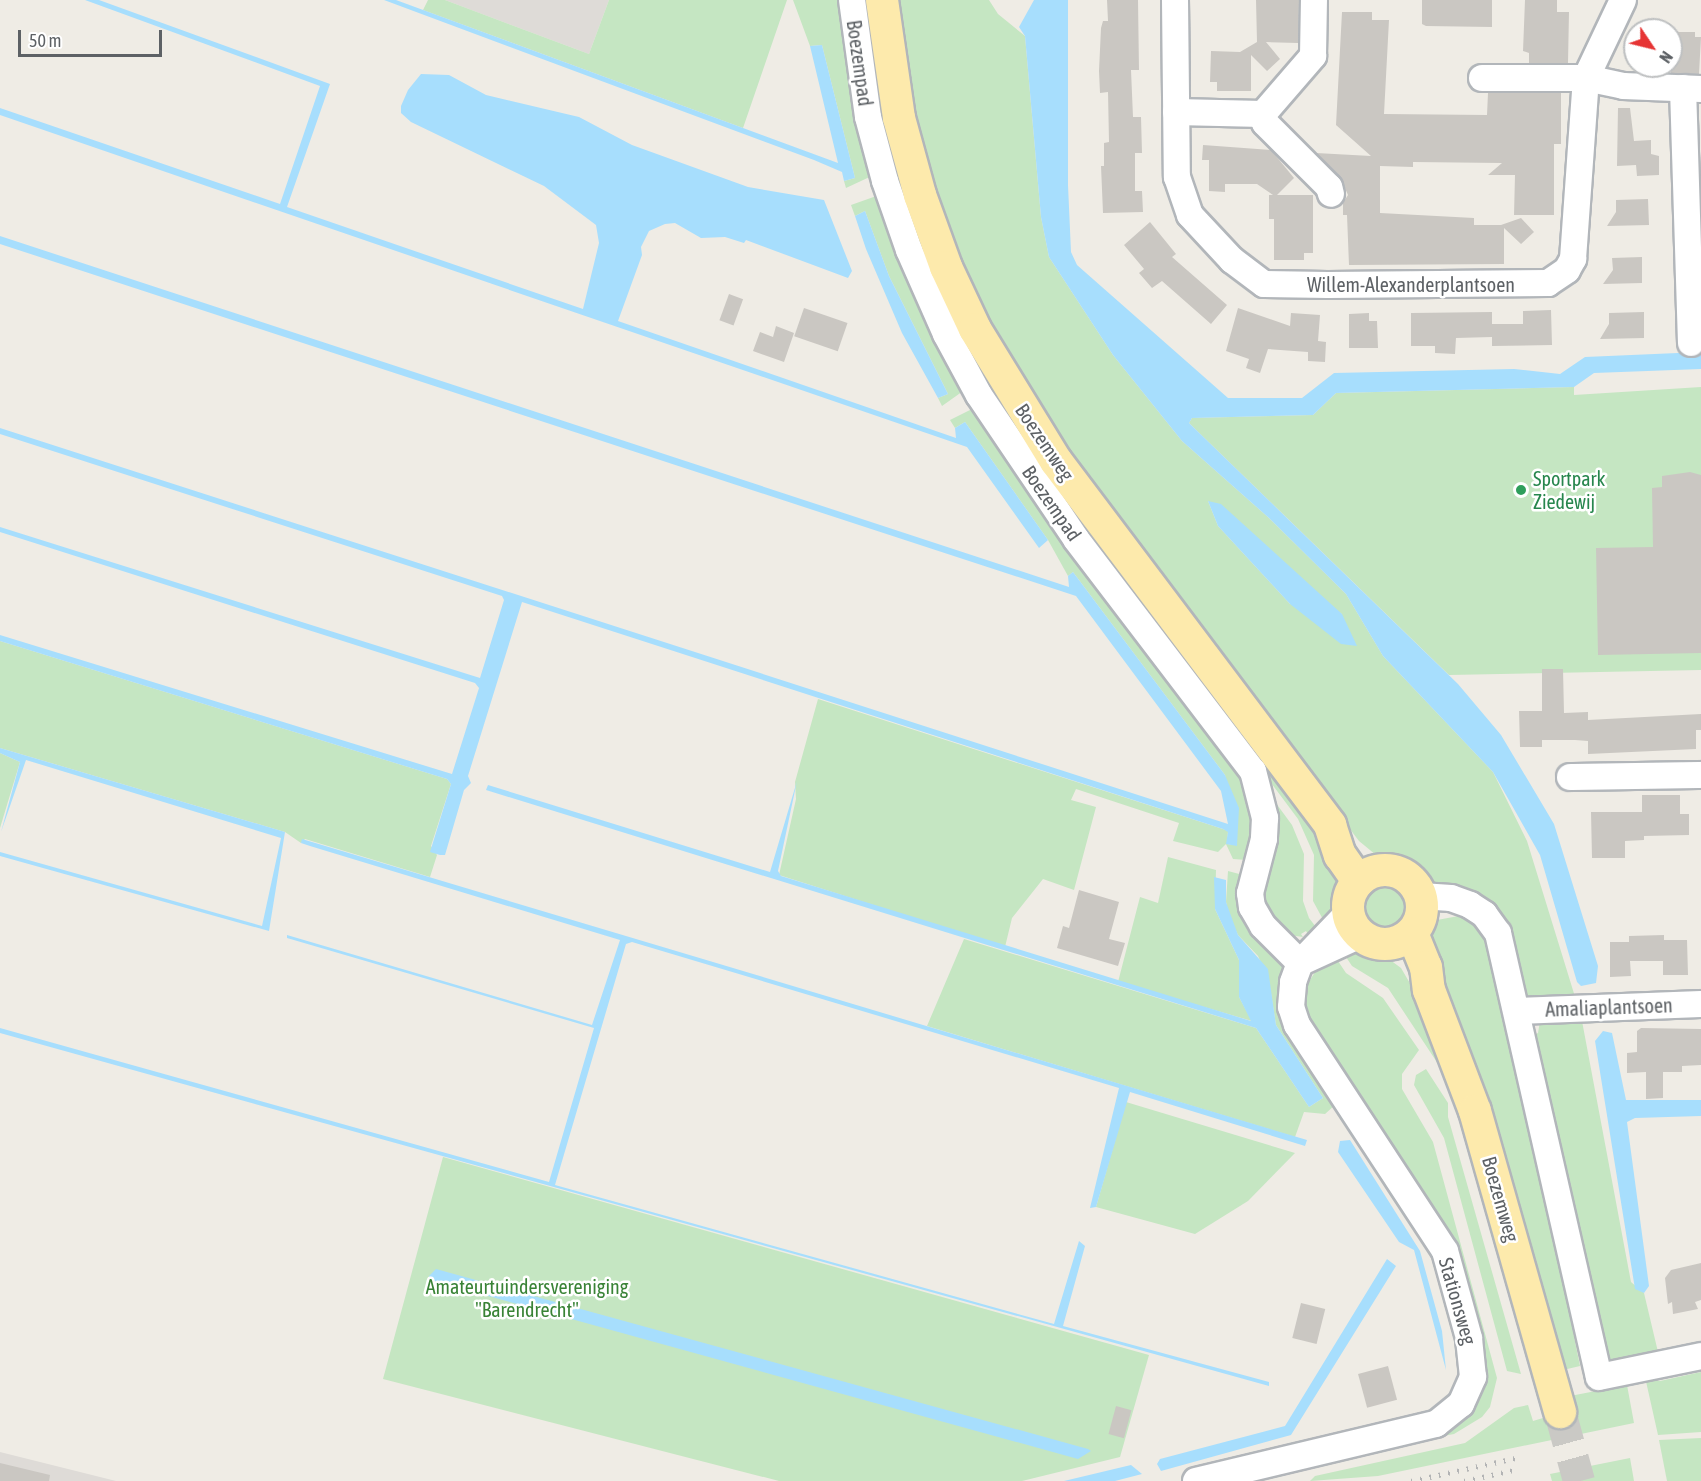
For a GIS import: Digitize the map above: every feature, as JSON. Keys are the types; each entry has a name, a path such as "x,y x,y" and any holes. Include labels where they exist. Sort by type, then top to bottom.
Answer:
{"main road":[{"name":"Boezemweg","path":"882,0 899,118 920,195 946,267 975,329 1056,461 1330,825 1350,839 1368,875"},
{"path":"1400,872 1410,878 1412,921 1380,944 1354,924 1348,901 1368,875 1400,872"},
{"name":"Boezemweg","path":"1412,921 1426,967 1429,990 1465,1077 1560,1412"}],"street":[{"name":"Boezempad","path":"852,0 868,117 882,170 909,249 946,334 979,395 1076,539 1253,771 1265,818 1264,838 1250,893 1252,907 1263,926 1300,963"},
{"name":"Willem-Alexanderplantsoen","path":"1175,0 1177,177 1190,215 1232,260 1264,284 1548,283 1567,270 1573,259 1586,78 1623,0"},
{"path":"1263,114 1313,56 1314,0"},
{"path":"1482,78 1586,78 1623,86 1692,88 1691,343"},
{"path":"1176,112 1263,114"},
{"path":"1263,114 1265,123 1329,187 1331,194"},
{"path":"1570,777 1701,775"},
{"path":"1412,921 1470,905 1484,914 1498,933 1599,1377 1701,1356"},
{"name":"Stationsweg","path":"1196,1481 1436,1424 1461,1404 1473,1377 1469,1338 1444,1251 1297,1025 1291,995 1300,963 1354,924"},
{"name":"Amaliaplantsoen","path":"1516,1011 1701,1004"}],"shaded area":[{"path":"445,0 609,0 589,54"},
{"path":"0,1452 116,1481 0,1481"}],"green space":[{"path":"428,0 445,0 589,54 609,0 787,0 743,128 423,10"},
{"path":"793,0 846,0 876,174 846,188 844,181 855,178 822,45 810,46"},
{"path":"860,0 872,0 924,236 1316,823 1344,880 1337,910 1326,925 1313,901 1314,855 1298,819 1034,465 940,306 890,167"},
{"path":"893,0 989,0 998,14 1025,36 1041,217 1049,257 1113,355 1182,441 1269,518 1346,594 1383,656 1493,772 1527,841 1576,1000 1533,1001 1523,995 1510,934 1429,886 1411,867 1376,855 1359,841 1050,434 957,265 909,107","holes":["1208,501 1342,614 1290,604 1218,526"]},
{"path":"882,194 966,389 942,406 938,398 948,394 889,276 865,211 855,216 851,205"},
{"name":"Sportpark Ziedewij","path":"1574,387 1574,395 1701,387 1701,670 1449,675 1189,423 1192,418 1313,415 1336,393"},
{"path":"970,410 982,412 1235,758 1256,813 1247,860 1233,859 1226,844 1218,852 1173,841 1179,823 1076,789 1071,800 1096,807 1074,890 1043,879 1012,918 1005,947 779,875 796,799 795,782 818,699 1223,829 1228,831 1227,844 1237,845 1225,775 1073,572 1068,576 1048,540 965,422 955,428 950,420"},
{"path":"0,641 447,779 451,784 431,846 437,855 430,877 305,839 301,843 285,832 0,748"},
{"path":"0,753 20,762 0,828"},
{"path":"1270,795 1292,825 1304,854 1303,901 1309,918 1319,931 1310,938 1306,931 1301,934 1303,937 1289,935 1268,917 1261,901"},
{"path":"1168,857 1216,870 1215,909 1239,960 1239,997 1252,1021 1118,982 1140,897 1158,903"},
{"path":"1228,871 1243,875 1283,962 1283,975 1335,1105 1325,1114 1304,1112 1295,1137 927,1026 964,939 1256,1028 1309,1107 1323,1098 1276,1025 1269,981 1258,956 1238,935 1229,916 1226,902"},
{"path":"1380,883 1390,883 1405,893 1409,907 1408,916 1399,927 1390,931 1380,931 1365,921 1361,912 1361,902 1371,887"},
{"path":"1464,915 1484,927 1549,1212 1580,1366 1563,1370 1485,1105 1426,932 1437,920"},
{"path":"1354,948 1382,954 1401,968 1432,1021 1446,1076 1388,988 1352,966 1342,951"},
{"path":"1334,955 1346,973 1383,998 1419,1050 1402,1074 1402,1089 1433,1142 1497,1378 1490,1407 1482,1417 1454,1434 1417,1441 1454,1427 1476,1406 1485,1382 1482,1350 1460,1268 1308,1025 1302,1005 1304,990 1321,962"},
{"path":"1540,1021 1582,1021 1631,1282 1644,1293 1658,1352 1608,1364 1533,1036 1538,1033"},
{"path":"1426,1069 1448,1103 1448,1117 1521,1374 1507,1371 1444,1138 1414,1085 1416,1075"},
{"path":"1126,1102 1295,1153 1248,1201 1195,1234 1096,1207"},
{"name":"Amateurtuindersvereniging \"Barendrecht\"","path":"443,1157 1149,1355 1120,1457 1022,1481 779,1481 383,1379"},
{"path":"1701,1372 1701,1432 1658,1435 1645,1377 1660,1381"},
{"path":"1627,1385 1634,1423 1378,1476 1310,1481 1315,1476 1465,1443 1514,1408 1528,1405 1533,1421 1573,1409 1570,1396"},
{"path":"1701,1438 1701,1481 1667,1481 1659,1440"},
{"path":"1630,1458 1634,1481 1552,1481 1550,1474"}],"water":[{"path":"85,0 99,0 330,84 287,207 583,309 599,243 596,225 544,186 411,122 401,113 401,106 408,90 421,74 449,75 486,95 579,117 632,145 748,187 824,200 852,271 848,278 746,240 744,243 725,237 701,238 675,223 665,224 649,231 641,247 642,255 618,321 956,438 955,428 965,422 1048,540 1039,548 967,447 0,115 0,108 280,204 320,86"},
{"path":"384,0 396,0 838,163 810,46 822,45 855,178 844,181 842,172 814,160"},
{"path":"1034,0 1068,0 1068,185 1071,252 1077,265 1228,398 1302,398 1334,373 1514,369 1560,374 1585,357 1701,352 1701,369 1594,373 1574,387 1336,393 1313,415 1192,418 1189,423 1458,684 1501,735 1554,824 1598,966 1596,983 1581,986 1577,982 1540,855 1493,772 1383,656 1346,594 1269,518 1182,441 1113,355 1049,257 1041,217 1025,36 1019,27"},
{"path":"865,211 889,276 948,394 938,398 902,333 866,249 855,216"},
{"path":"0,236 1069,587 1068,576 1073,572 1225,775 1239,808 1237,846 1226,844 1228,832 1223,829 522,602 468,776 471,783 464,790 445,855 440,855 430,852 451,784 447,779 0,641 0,635 452,774 479,688 475,683 0,532 0,527 480,678 504,600 502,596 0,434 0,428 1228,824 1221,791 1076,596 0,244"},
{"path":"1208,501 1221,504 1342,614 1357,646 1341,644 1290,604 1218,526"},
{"path":"0,748 285,832 269,931 0,856 0,852 262,926 281,838 26,760 1,832 20,762 0,753"},
{"path":"797,781 778,871 781,876 1251,1021 1239,997 1239,960 1215,909 1214,877 1226,880 1226,902 1238,935 1268,969 1276,1025 1323,1098 1309,1107 1256,1028 486,790 488,785 770,872"},
{"path":"302,839 1307,1140 1305,1146 1130,1092 1096,1207 1090,1208 1119,1088 632,942 626,944 555,1185 1054,1324 1079,1241 1085,1246 1063,1326 1269,1382 1269,1386 0,1033 0,1028 549,1182 594,1028 287,938 287,935 592,1025 620,940 310,846 301,843"},
{"path":"1603,1031 1612,1033 1626,1100 1701,1100 1701,1116 1635,1118 1627,1122 1649,1286 1644,1293 1635,1289 1595,1041"},
{"path":"1350,1140 1420,1251 1442,1331 1446,1370 1414,1250 1399,1242 1338,1152 1340,1141"},
{"path":"1387,1259 1396,1266 1291,1435 1161,1471 1157,1464 1160,1459 1285,1426"},
{"path":"436,1269 1091,1451 1078,1459 430,1280 429,1276"},
{"path":"1131,1465 1142,1474 1115,1481 1064,1481"}],"building":[{"path":"1107,0 1138,0 1139,70 1131,70 1133,117 1141,117 1142,153 1135,153 1135,191 1142,191 1143,212 1103,213 1101,166 1104,166 1104,143 1109,142 1108,92 1100,93 1099,71 1101,28 1103,21 1108,21"},
{"path":"1256,0 1299,0 1298,43 1266,42 1280,59 1267,71 1251,55 1251,91 1217,91 1217,82 1210,82 1211,51 1240,52 1257,42"},
{"path":"1422,0 1492,0 1492,27 1426,26 1422,24"},
{"path":"1525,0 1557,0 1557,12 1569,12 1568,63 1529,63 1529,53 1523,51"},
{"path":"1342,12 1372,12 1372,20 1389,20 1384,114 1487,115 1488,93 1561,93 1561,144 1554,144 1554,215 1514,215 1515,175 1488,175 1502,163 1413,162 1413,167 1380,166 1380,213 1474,218 1474,225 1501,225 1521,218 1534,232 1521,244 1504,228 1504,264 1349,265 1347,215 1343,215 1343,203 1348,195 1340,177 1316,153 1371,156 1336,125"},
{"path":"1683,32 1695,32 1695,37 1701,37 1699,74 1683,73"},
{"path":"1618,108 1630,108 1634,141 1651,140 1651,154 1659,156 1659,175 1637,176 1636,165 1617,166"},
{"path":"1203,145 1271,150 1294,178 1277,195 1313,195 1313,253 1304,253 1304,260 1274,260 1274,219 1269,219 1269,195 1273,195 1257,184 1225,184 1225,192 1209,191 1209,160 1202,160"},
{"path":"1648,199 1649,225 1607,226 1616,212 1616,200"},
{"path":"1150,222 1176,254 1172,257 1227,305 1211,324 1162,281 1152,288 1139,273 1144,269 1124,245"},
{"path":"1642,257 1642,283 1603,284 1613,270 1612,258"},
{"path":"729,294 743,299 734,325 719,320"},
{"path":"804,308 847,323 838,351 794,336"},
{"path":"1238,308 1290,326 1291,313 1320,315 1318,341 1326,342 1325,362 1308,361 1308,352 1268,349 1260,373 1246,368 1249,359 1226,351"},
{"path":"1551,310 1552,345 1492,346 1492,337 1456,338 1455,354 1435,353 1435,346 1411,346 1411,313 1492,312 1492,324 1523,324 1523,311"},
{"path":"1644,312 1644,338 1600,339 1609,324 1609,313"},
{"path":"1369,313 1369,321 1377,321 1378,348 1349,348 1349,314"},
{"path":"776,326 794,333 784,362 753,351 760,332 773,337"},
{"path":"1690,472 1701,475 1701,653 1598,655 1596,548 1653,547 1652,488 1662,487 1662,476"},
{"path":"1542,669 1563,669 1564,713 1588,712 1588,720 1701,714 1701,730 1696,730 1696,749 1588,754 1588,741 1575,740 1542,740 1542,747 1520,747 1519,711 1542,711"},
{"path":"1642,795 1680,795 1680,814 1689,814 1689,835 1644,836 1644,840 1625,841 1625,858 1592,858 1591,812 1642,812"},
{"path":"1079,890 1119,902 1109,939 1125,943 1118,966 1057,948 1063,926 1069,928"},
{"path":"1664,935 1664,940 1687,940 1688,975 1663,975 1663,961 1630,961 1631,976 1610,977 1610,942 1629,942 1629,936"},
{"path":"1641,1028 1701,1029 1701,1065 1682,1066 1682,1072 1663,1072 1663,1098 1646,1099 1646,1072 1627,1073 1627,1053 1637,1052 1637,1031"},
{"path":"1701,1263 1701,1300 1695,1302 1698,1309 1673,1314 1672,1302 1668,1304 1665,1278 1671,1270"},
{"path":"1301,1303 1325,1309 1317,1344 1292,1338"},
{"path":"1388,1366 1397,1400 1367,1408 1358,1374"},
{"path":"1116,1406 1131,1410 1124,1438 1108,1434"},
{"path":"0,1463 50,1475 49,1481 0,1481"}],"tunnel":[{"path":"1560,1412 1579,1481"}],"railway":[{"path":"1411,1481 1516,1458"},
{"path":"1464,1481 1518,1469"}],"place":[{"name":"Sportpark Ziedewij","path":"1521,490"}]}
